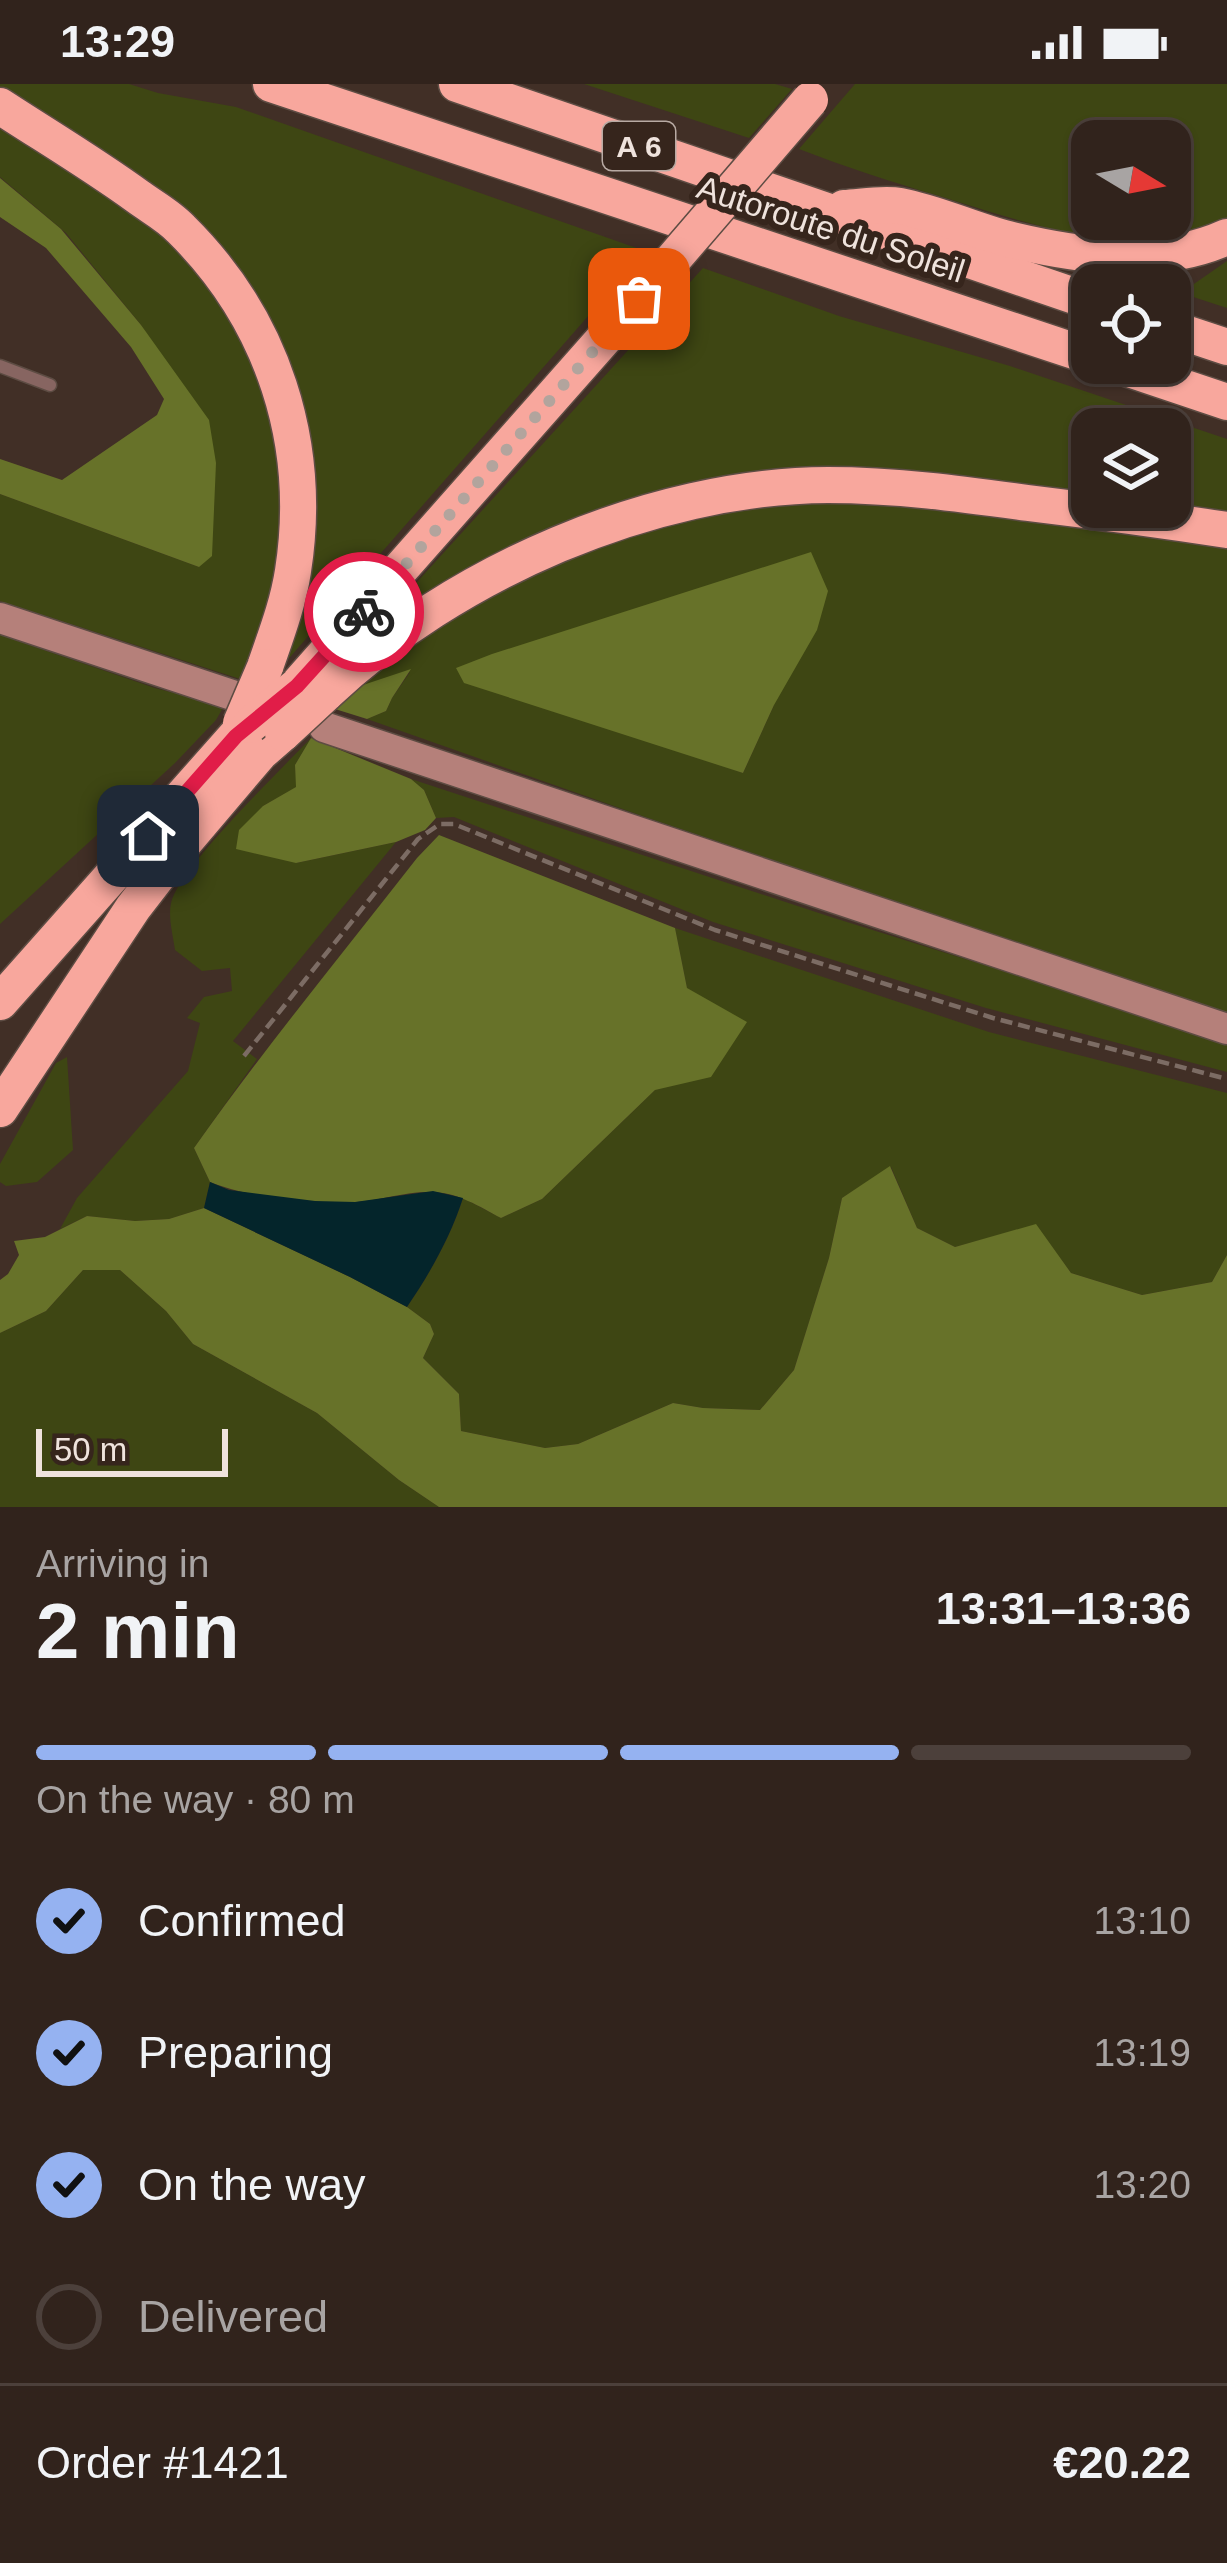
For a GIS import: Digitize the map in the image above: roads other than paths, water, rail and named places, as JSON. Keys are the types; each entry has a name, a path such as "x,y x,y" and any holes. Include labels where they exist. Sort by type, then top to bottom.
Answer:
{"highway":[{"name":"Autoroute du Soleil","path":"271,84 1071,350"},
{"name":"Autoroute du Soleil","path":"457,84 1071,295"},
{"path":"316,702 639,299 817,92"},
{"path":"0,106 179,226 229,283 256,328 288,414 298,470 293,575 265,667 254,728 181,845 0,1109"},
{"path":"822,209 897,206 1008,239 1125,256 1166,256 1227,237"},
{"path":"1191,335 1227,347"},
{"path":"1173,384 1227,402"},
{"path":"0,1002 254,728 316,702 435,608 584,533 663,508 748,492 824,485 915,488 1227,530"}],"street":[{"path":"0,618 254,728"},
{"path":"316,702 1227,1030"}],"lane":[{"path":"0,366 50,385"}],"water":[{"path":"210,1182 229,1190 315,1201 355,1202 433,1191 463,1198 439,1255 407,1307 204,1208"}]}
